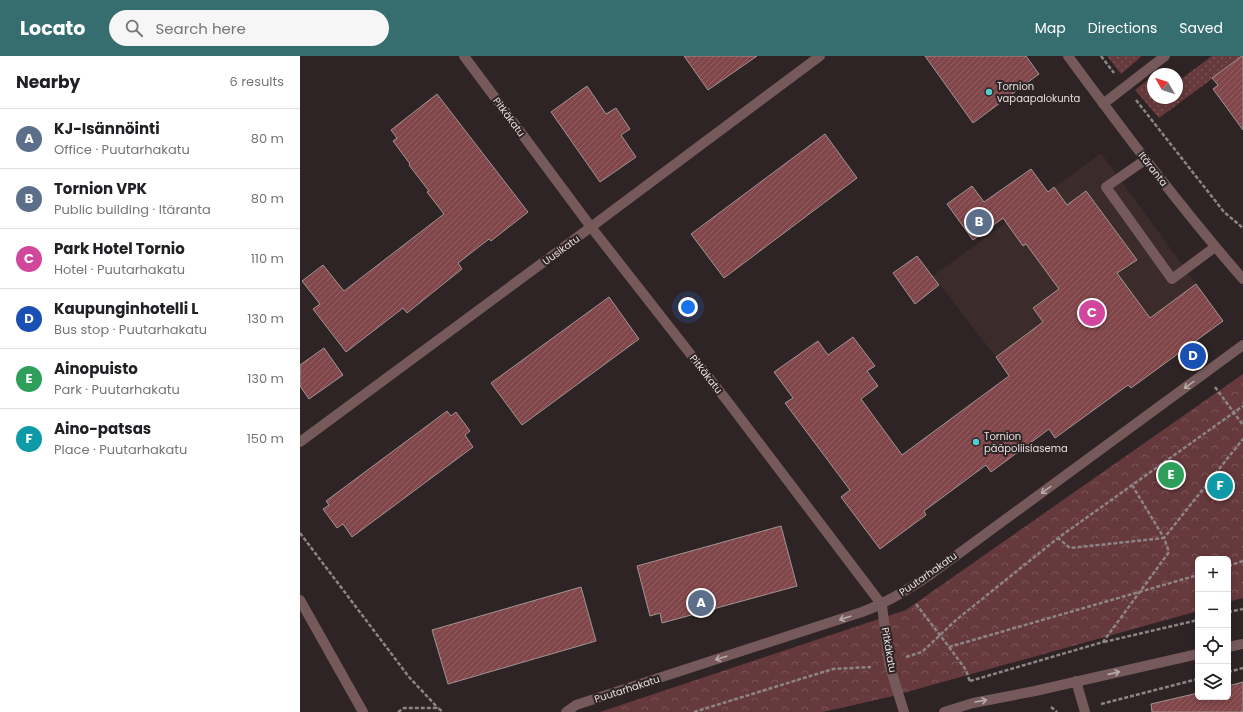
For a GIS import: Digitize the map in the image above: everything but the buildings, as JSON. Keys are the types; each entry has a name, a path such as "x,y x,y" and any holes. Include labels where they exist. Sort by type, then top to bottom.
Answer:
{"street":[{"name":"Pitkäkatu","path":"464,56 591,227 733,408 882,605 889,664 904,712"},
{"name":"Uusikatu","path":"300,442 820,56"},
{"name":"Itäranta","path":"1068,56 1145,160 1215,247 1243,279"},
{"path":"1103,104 1165,56"},
{"path":"1145,160 1106,187 1172,279 1215,247"},
{"name":"Puutarhakatu","path":"566,712 576,706 882,605 931,574 1243,345"},
{"path":"300,600 363,712"},
{"path":"1231,646 1243,644"},
{"path":"944,712 973,703 1035,691 1195,655"},
{"path":"1076,681 1085,710"}],"path":[{"path":"1101,56 1224,212 1243,228"},
{"path":"1215,387 1243,425"},
{"path":"694,712 833,669 870,668 889,664 922,652 939,634 1058,538 1243,406"},
{"path":"1058,538 1070,548 1164,538 1243,439"},
{"path":"1103,642 1169,552 1164,538 1132,485"},
{"path":"300,533 409,677 443,712"},
{"path":"1231,565 1243,561"},
{"path":"950,647 1195,575"},
{"path":"1231,611 1243,609"},
{"path":"970,681 1103,642 1195,621"},
{"path":"939,634 966,670 970,681 973,703"},
{"path":"1231,671 1243,668"},
{"path":"1085,710 1195,680"},
{"path":"398,712 404,708 438,708"}],"shaded area":[{"path":"1101,153 1223,321 1131,388 1128,385 1055,438 996,357 933,276"}],"green space":[{"path":"1107,56 1140,56 1141,57 1121,74"},
{"path":"1212,56 1243,56 1183,100 1183,78"},
{"path":"1147,81 1147,104 1135,90"},
{"path":"1147,104 1178,104 1159,118"},
{"path":"1243,374 1243,598 1231,601 1231,556 1195,556 1195,612 889,697 823,712 600,712 906,610"}],"place":[{"name":"Tornion vapaapalokunta","path":"989,92"},
{"name":"Tornion VPK","path":"979,222"},
{"name":"Park Hotel Tornio","path":"1092,313"},
{"name":"Kaupunginhotelli L","path":"1193,356"},
{"name":"Tornion pääpoliisiasema","path":"976,442"},
{"name":"Ainopuisto","path":"1171,475"},
{"name":"Aino-patsas","path":"1220,486"},
{"name":"KJ-Isännöinti","path":"701,603"}]}
